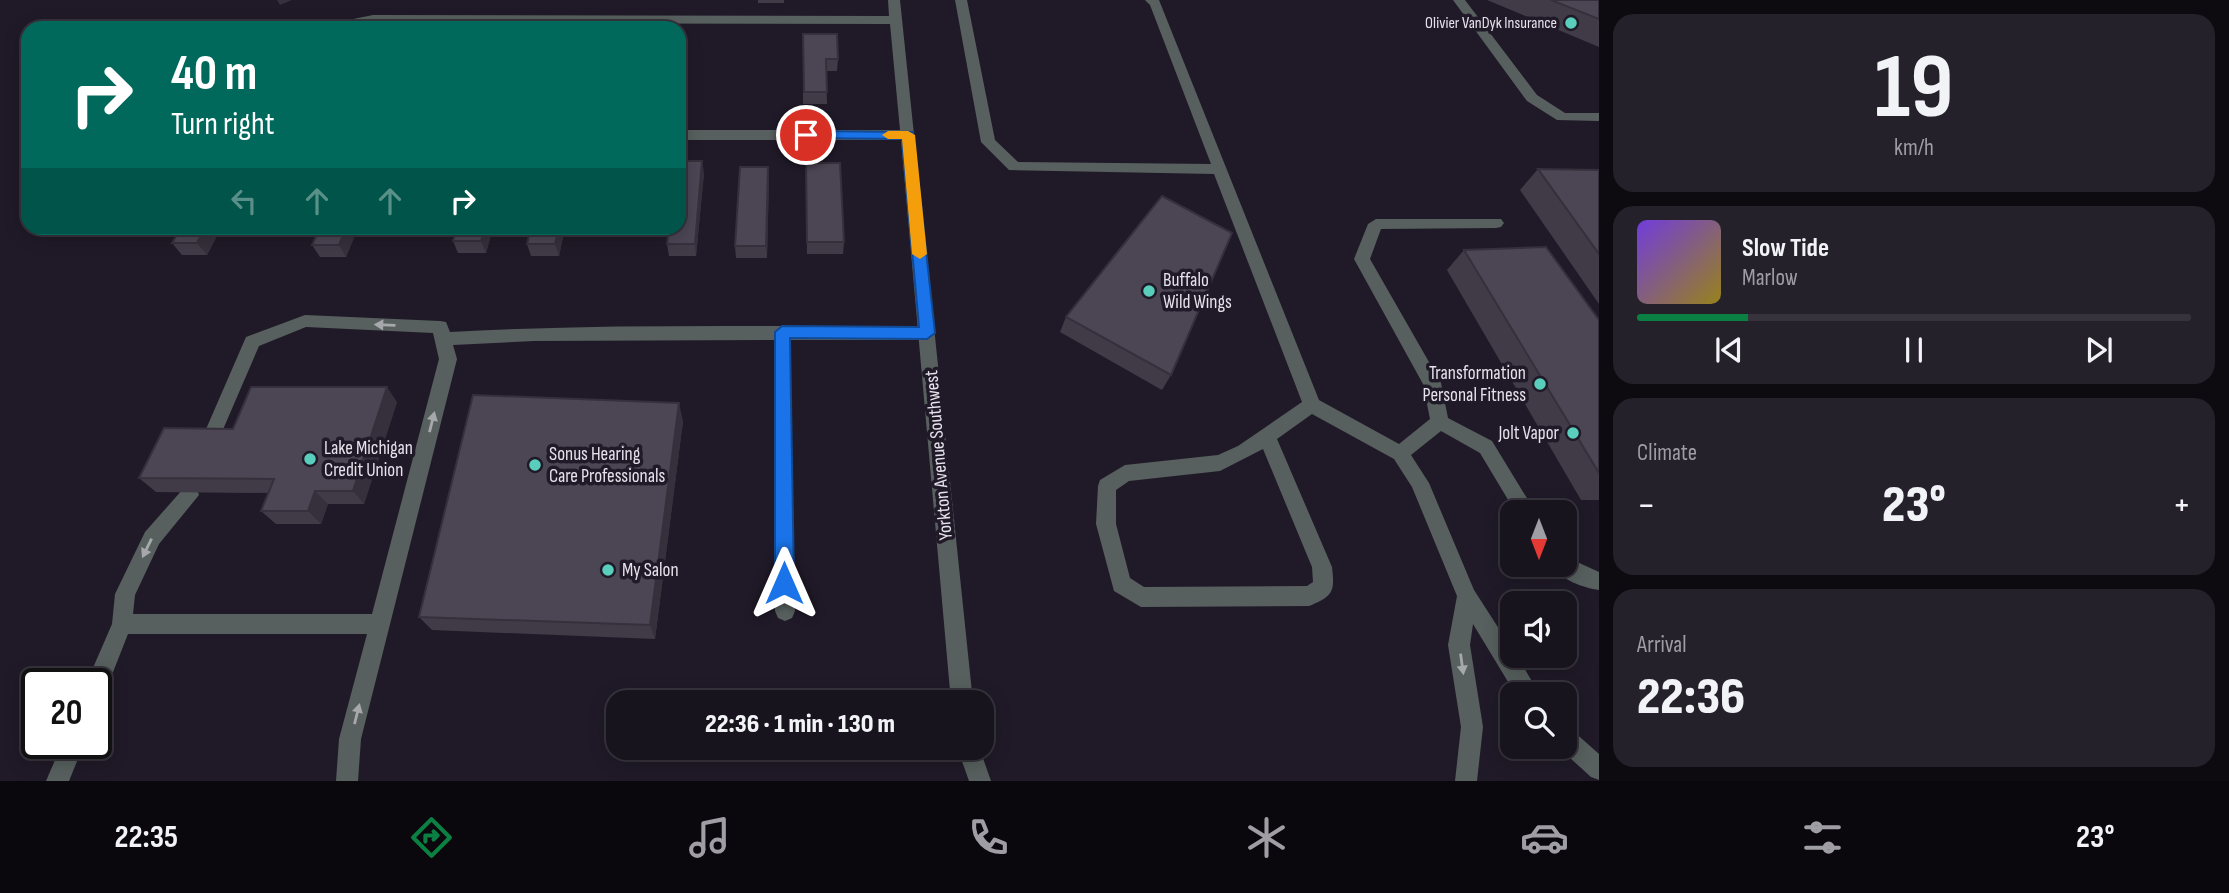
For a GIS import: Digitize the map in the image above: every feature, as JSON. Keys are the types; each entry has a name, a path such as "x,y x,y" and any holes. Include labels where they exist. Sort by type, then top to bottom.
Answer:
{"street":[{"name":"Yorkton Avenue Southwest","path":"894,0 961,690"},
{"path":"961,0 988,142 1014,167 1222,169"},
{"path":"1151,0 1155,3 1222,169 1312,405 1346,426 1400,453 1420,483 1467,596 1522,682"},
{"path":"1459,0 1532,98 1562,117 1599,117"},
{"path":"362,21 896,20"},
{"path":"686,135 908,135"},
{"path":"1496,223 1376,224 1362,259 1432,383 1440,422 1486,447 1519,500"},
{"path":"209,443 252,342 305,321 440,327 448,359 350,739 347,781"},
{"path":"782,332 785,611"},
{"path":"443,340 534,334 927,333"},
{"path":"1267,436 1322,567 1324,587 1309,596 1141,597 1121,584 1106,524 1107,486 1125,473 1220,463 1267,436 1312,405"},
{"path":"1400,453 1440,422"},
{"path":"104,668 122,624 125,594 152,538 190,495"},
{"path":"1577,573 1599,581"},
{"path":"1466,781 1472,727 1459,645 1467,596"},
{"path":"122,624 380,624"},
{"path":"1577,750 1599,769"},
{"path":"57,781 67,759"},
{"path":"973,760 980,781"}],"building":[{"path":"1551,0 1599,0 1599,19"},
{"path":"803,34 837,34 838,59 826,59 827,92 804,92"},
{"path":"686,161 702,161 695,244 667,244 668,235 686,235"},
{"path":"806,163 840,163 844,242 807,242"},
{"path":"740,167 768,167 766,246 735,246"},
{"path":"1538,169 1599,170 1599,254"},
{"name":"Buffalo Wild Wings","path":"1162,196 1232,233 1171,375 1066,317"},
{"path":"177,235 201,235 197,243 172,243"},
{"path":"317,235 343,235 339,245 312,245"},
{"path":"455,235 483,235 481,241 453,241"},
{"path":"529,235 557,235 555,244 527,244"},
{"path":"1546,247 1599,320 1599,473 1464,250"},
{"path":"251,387 387,387 353,491 315,491 308,511 261,511 274,479 139,478 164,428 233,429"},
{"path":"473,395 679,403 650,625 419,617"}],"slow traffic":[{"path":"888,135 908,135 920,254"}],"place":[{"name":"Olivier VanDyk Insurance","path":"1571,23"},
{"name":"Buffalo Wild Wings","path":"1149,291"},
{"name":"Transformation Personal Fitness","path":"1540,384"},
{"name":"Jolt Vapor","path":"1573,433"},
{"name":"Lake Michigan Credit Union","path":"310,459"},
{"name":"Sonus Hearing Care Professionals","path":"535,465"},
{"name":"My Salon","path":"608,570"}],"route":[{"path":"784,583 782,332 927,333 908,135 806,135"}]}
